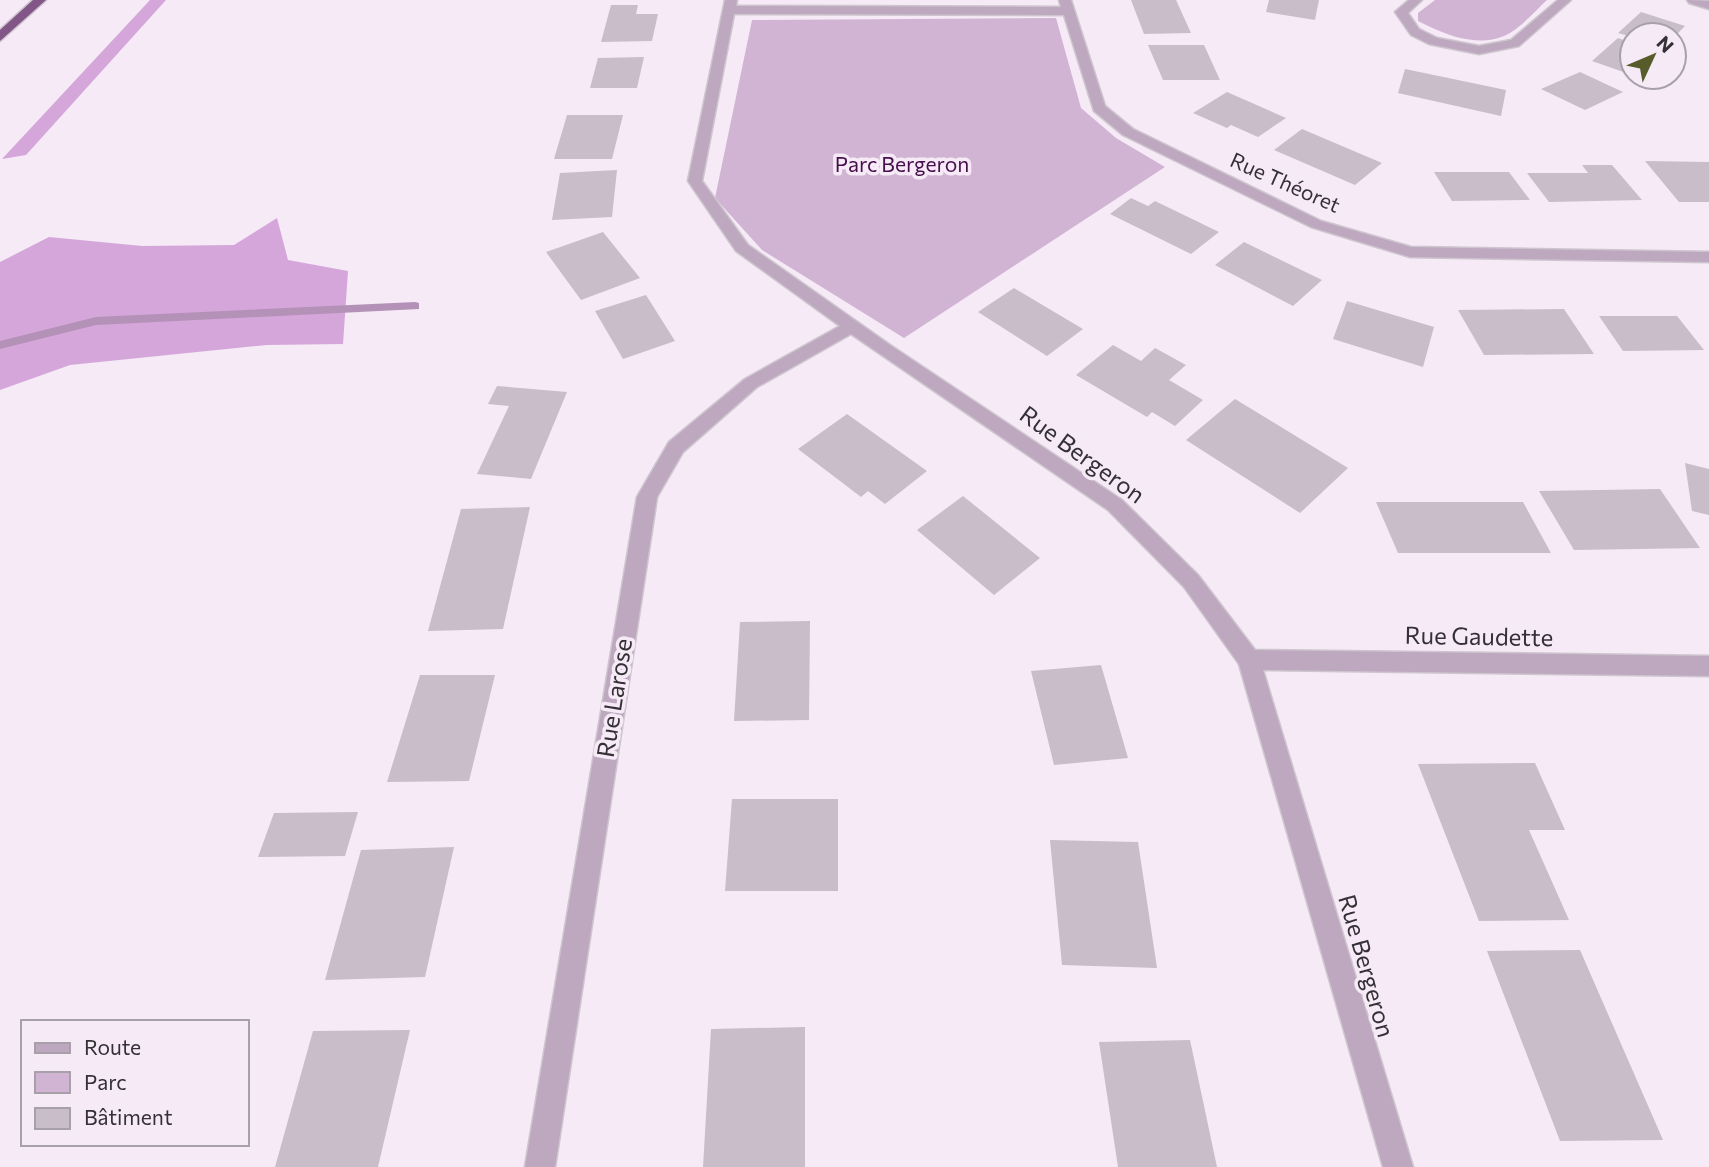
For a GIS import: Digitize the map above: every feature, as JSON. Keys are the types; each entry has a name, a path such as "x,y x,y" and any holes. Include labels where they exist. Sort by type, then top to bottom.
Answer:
{"highway":[{"path":"0,37 40,0"}],"street":[{"path":"1416,0 1401,12 1415,32 1433,41 1479,50 1515,43 1565,0"},
{"path":"1693,0 1709,5"},
{"path":"730,5 1066,6"},
{"name":"Rue Bergeron","path":"730,5 695,181 741,248 1115,505 1191,581 1249,660 1398,1167"},
{"name":"Rue Théoret","path":"1066,6 1098,108 1128,132 1316,224 1410,252 1709,257"},
{"name":"Rue Larose","path":"540,1167 647,497 676,447 751,383 852,326"},
{"name":"Rue Gaudette","path":"1249,660 1709,666"}],"green space":[{"path":"1435,0 1547,0 1510,33 1482,41 1449,35 1418,21 1418,13"},
{"name":"Parc Bergeron","path":"1056,18 1081,108 1116,138 1165,167 904,338 762,250 715,198 752,20"}],"shaded area":[{"path":"150,0 166,0 26,155 2,159"},
{"path":"277,218 288,260 348,271 343,344 267,345 70,365 0,390 0,262 49,237 142,246 234,245"}],"building":[{"path":"1131,0 1176,0 1191,33 1144,34"},
{"path":"1269,0 1319,0 1315,20 1266,12"},
{"path":"611,5 638,5 636,14 658,14 652,41 601,42"},
{"path":"1641,12 1669,21 1631,21"},
{"path":"1618,38 1618,70 1592,61"},
{"path":"1148,45 1204,45 1220,80 1163,80"},
{"path":"644,57 637,88 590,88 598,58"},
{"path":"1405,69 1506,90 1501,116 1398,93"},
{"path":"1580,72 1623,92 1585,110 1541,89"},
{"path":"1227,92 1286,118 1258,137 1231,125 1227,128 1193,113"},
{"path":"567,115 623,115 612,159 554,159"},
{"path":"1302,129 1382,163 1355,185 1274,150"},
{"path":"1645,161 1709,162 1709,202 1679,202"},
{"path":"1582,165 1612,165 1642,200 1549,202 1527,173 1588,173"},
{"path":"617,170 612,217 552,220 560,173"},
{"path":"1434,172 1509,172 1530,200 1452,201"},
{"path":"1131,198 1148,206 1155,201 1219,232 1191,254 1110,214"},
{"path":"603,232 640,278 581,300 546,252"},
{"path":"1244,242 1322,280 1293,306 1215,265"},
{"path":"1014,288 1083,329 1047,356 978,312"},
{"path":"646,295 675,341 623,359 595,311"},
{"path":"1347,301 1434,327 1423,367 1333,339"},
{"path":"1564,309 1594,354 1484,355 1458,310"},
{"path":"1599,316 1677,316 1704,350 1623,351"},
{"path":"1113,345 1141,361 1155,348 1186,365 1169,380 1203,400 1175,426 1152,412 1147,417 1076,375"},
{"path":"497,386 567,392 531,479 477,474 509,406 488,404"},
{"path":"1235,399 1348,468 1300,513 1186,440"},
{"path":"847,414 927,471 885,504 868,491 861,497 798,449"},
{"path":"1685,463 1709,469 1709,515 1692,511"},
{"path":"1660,489 1700,548 1574,550 1539,491"},
{"path":"963,496 1040,558 994,595 917,530"},
{"path":"1376,502 1523,502 1551,553 1398,553"},
{"path":"530,507 503,629 428,631 461,509"},
{"path":"810,621 809,720 734,721 740,622"},
{"path":"1101,665 1128,758 1054,765 1031,671"},
{"path":"420,675 495,675 469,781 387,782"},
{"path":"1535,763 1565,830 1529,830 1569,920 1479,921 1418,764"},
{"path":"732,799 838,799 838,891 725,891"},
{"path":"358,812 345,856 258,857 274,813"},
{"path":"1050,840 1138,842 1157,968 1062,965"},
{"path":"454,847 425,977 325,980 361,850"},
{"path":"1580,950 1663,1140 1560,1141 1487,951"},
{"path":"805,1027 805,1167 703,1167 711,1029"},
{"path":"410,1030 378,1167 275,1167 313,1031"},
{"path":"1190,1040 1217,1167 1118,1167 1099,1042"}],"waterway":[{"path":"0,345 96,321 415,306"}]}
